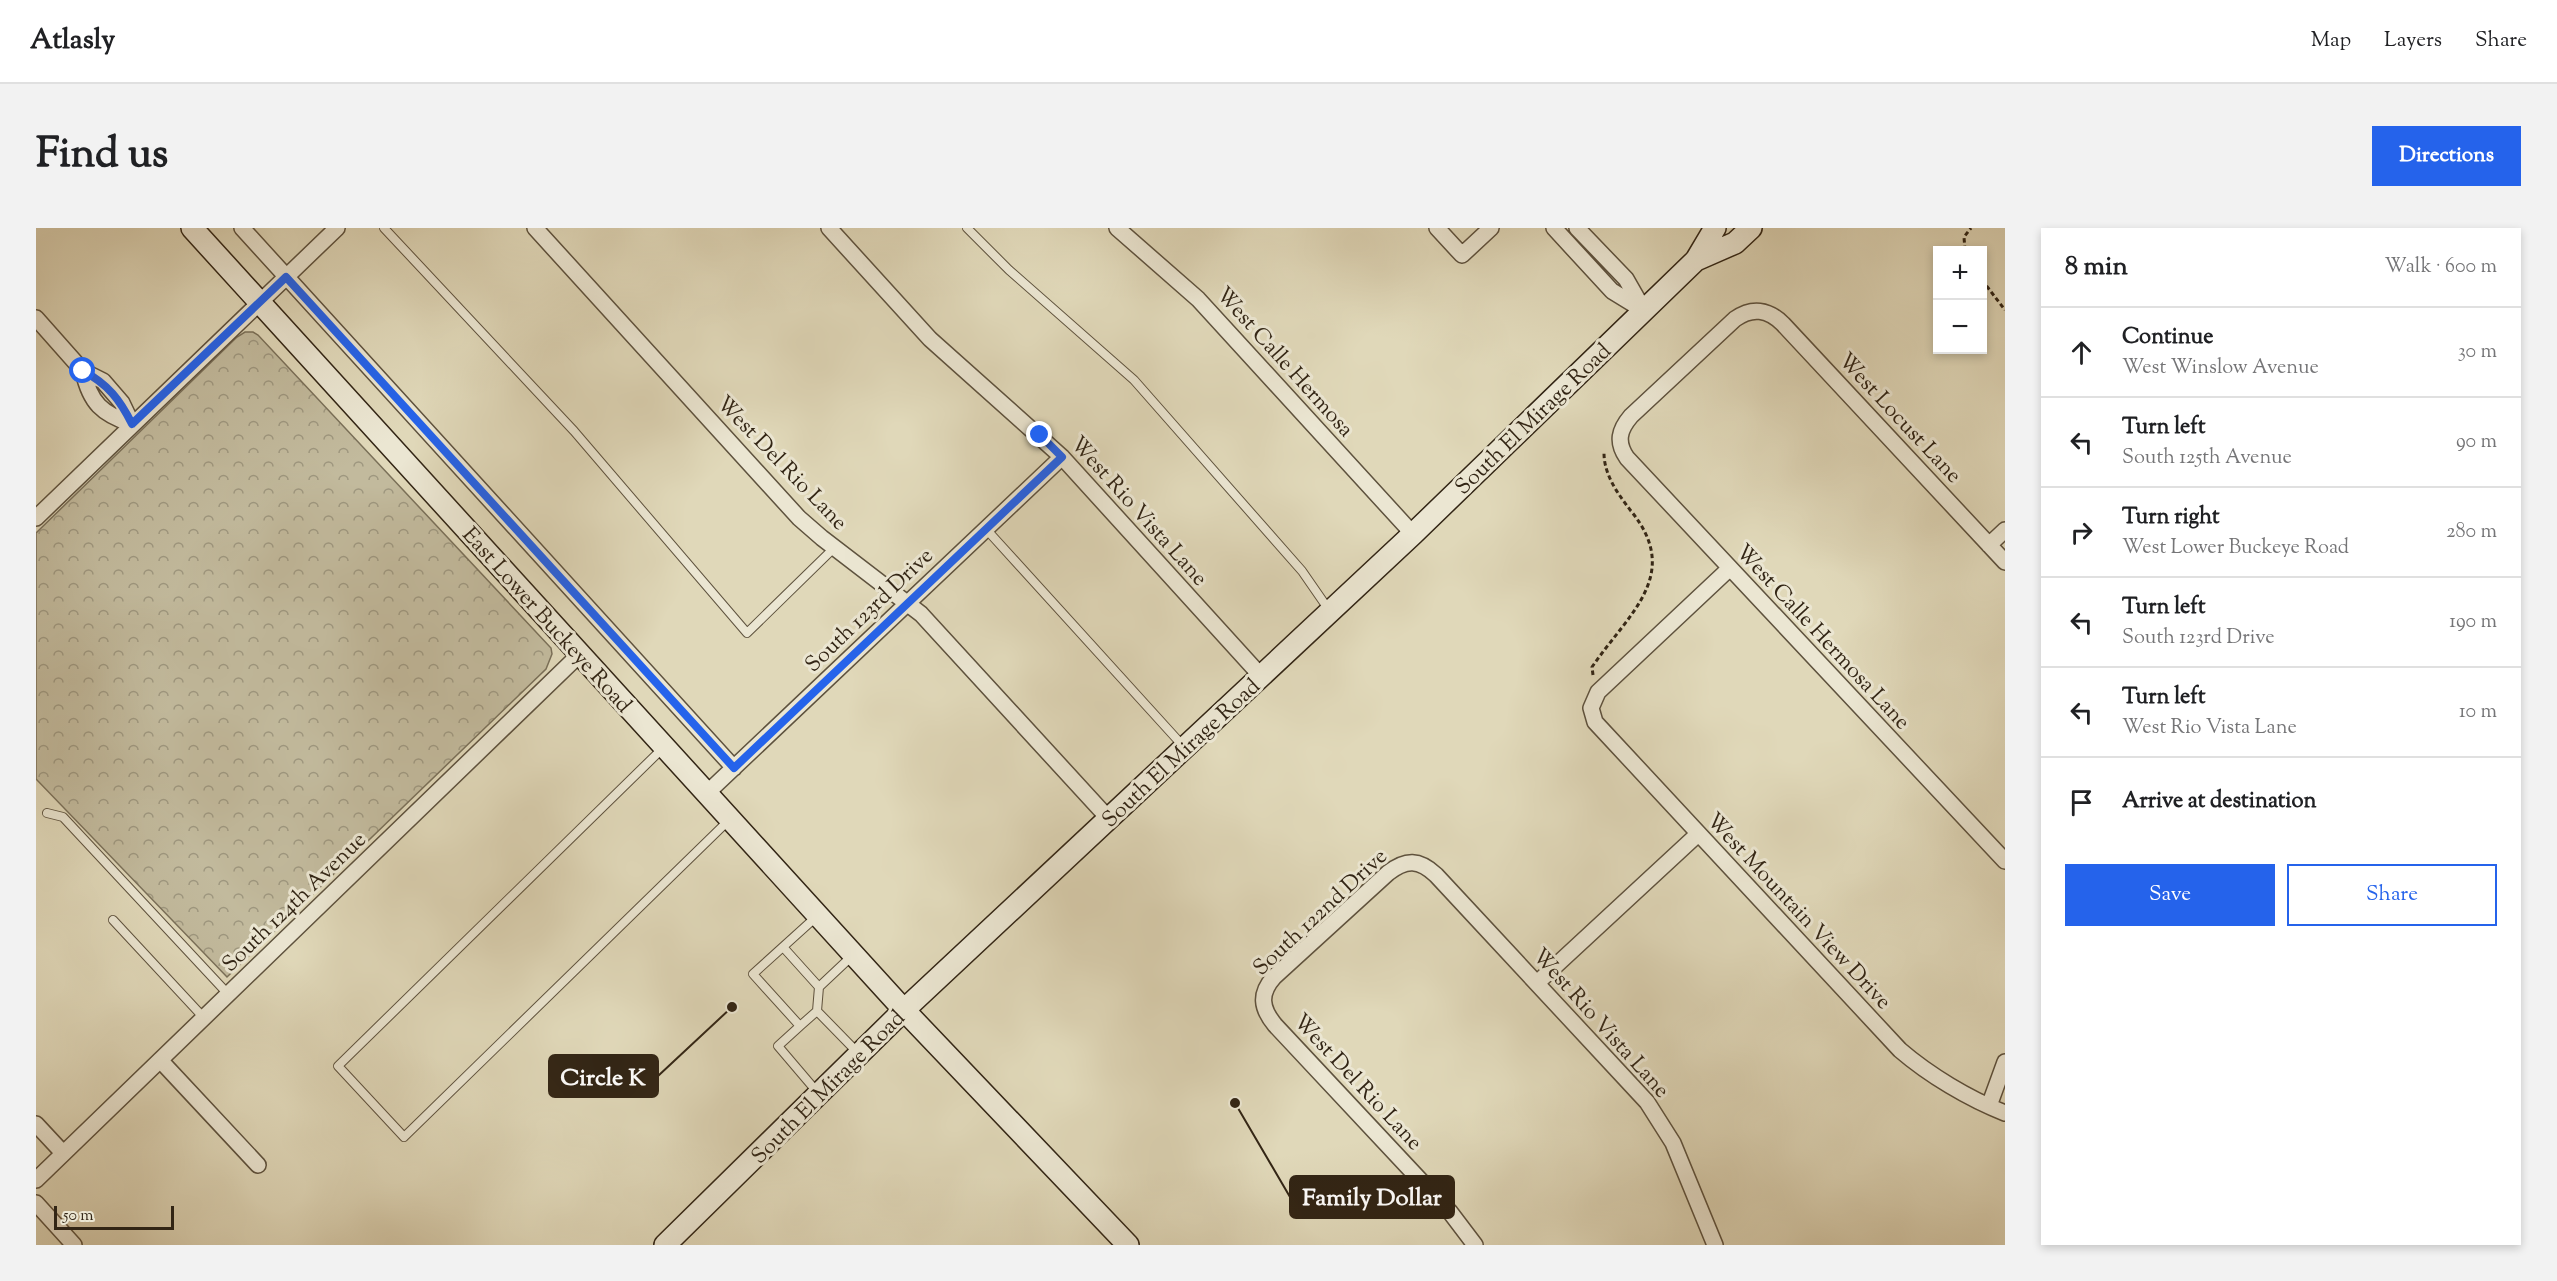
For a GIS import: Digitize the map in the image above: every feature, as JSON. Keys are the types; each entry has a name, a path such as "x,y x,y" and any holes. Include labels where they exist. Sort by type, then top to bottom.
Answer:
{"main road":[{"name":"East Lower Buckeye Road","path":"192,228 853,955 1128,1245"},
{"name":"South El Mirage Road","path":"665,1245 904,1010 1413,534 1696,261 1715,228"},
{"name":"South El Mirage Road","path":"1696,261 1735,243 1751,228"}],"street":[{"path":"242,228 734,768"},
{"path":"36,519 337,228"},
{"name":"West Del Rio Lane","path":"535,228 800,518 834,548 909,602 1108,819"},
{"name":"West Rio Vista Lane","path":"829,228 930,339 1062,457 1261,676"},
{"name":"West Calle Hermosa","path":"1117,228 1198,299 1413,534"},
{"path":"1437,228 1462,255 1491,228"},
{"path":"1554,228 1612,291 1643,310"},
{"path":"1577,228 1626,279 1643,310"},
{"name":"West Calle Hermosa Lane","path":"1759,310 1750,311 1735,320 1631,416 1619,436 1627,458 2005,861"},
{"name":"West Locust Lane","path":"1759,310 1776,317 1783,324 2005,562"},
{"path":"36,318 83,371 103,381 122,403 132,424"},
{"name":"South 123rd Drive","path":"706,794 1062,457"},
{"path":"1989,545 2005,530"},
{"name":"West Mountain View Drive","path":"1730,568 1605,686 1593,700 1591,708 1595,722 1900,1050 1918,1064 2005,1113"},
{"name":"South 124th Avenue","path":"36,1180 580,654"},
{"path":"1537,983 1698,834"},
{"name":"West Rio Vista Lane","path":"1413,861 1421,863 1436,875 1657,1115 1679,1158 1715,1245"},
{"name":"South 122nd Drive","path":"1262,1000 1268,984 1283,969 1388,873 1404,862 1413,861"},
{"name":"West Del Rio Lane","path":"1262,1000 1264,1009 1275,1025 1450,1212 1475,1245"},
{"path":"160,1060 258,1165"},
{"path":"1989,1106 2005,1062"},
{"path":"36,1124 63,1153"},
{"path":"36,1203 74,1245"}],"lane":[{"path":"384,228 574,431 747,633 834,548"},
{"path":"967,228 1009,270 1134,380 1302,571 1330,611"},
{"path":"986,529 1185,748"},
{"path":"664,747 338,1066 404,1137 730,820"},
{"path":"47,813 63,817 228,994"},
{"path":"800,1026 753,974 818,916"},
{"path":"113,920 204,1018"},
{"path":"783,947 819,987"},
{"path":"819,1094 778,1046 817,1011 819,987 853,955"},
{"path":"817,1011 859,1054"}],"path":[{"path":"1965,246 1964,237 1971,228"},
{"path":"1987,285 2005,310"},
{"path":"1593,675 1592,667 1645,591 1654,564 1648,537 1613,485 1604,453"}],"green space":[{"path":"245,332 258,335 551,648 552,654 546,669 227,977 36,779 36,533 237,337"}],"place":[{"name":"Circle K","path":"732,1007"},
{"name":"Family Dollar","path":"1235,1103"}],"route":[{"path":"83,371 103,381 122,403 132,424 286,277 734,768 1062,457 1040,435"}]}
